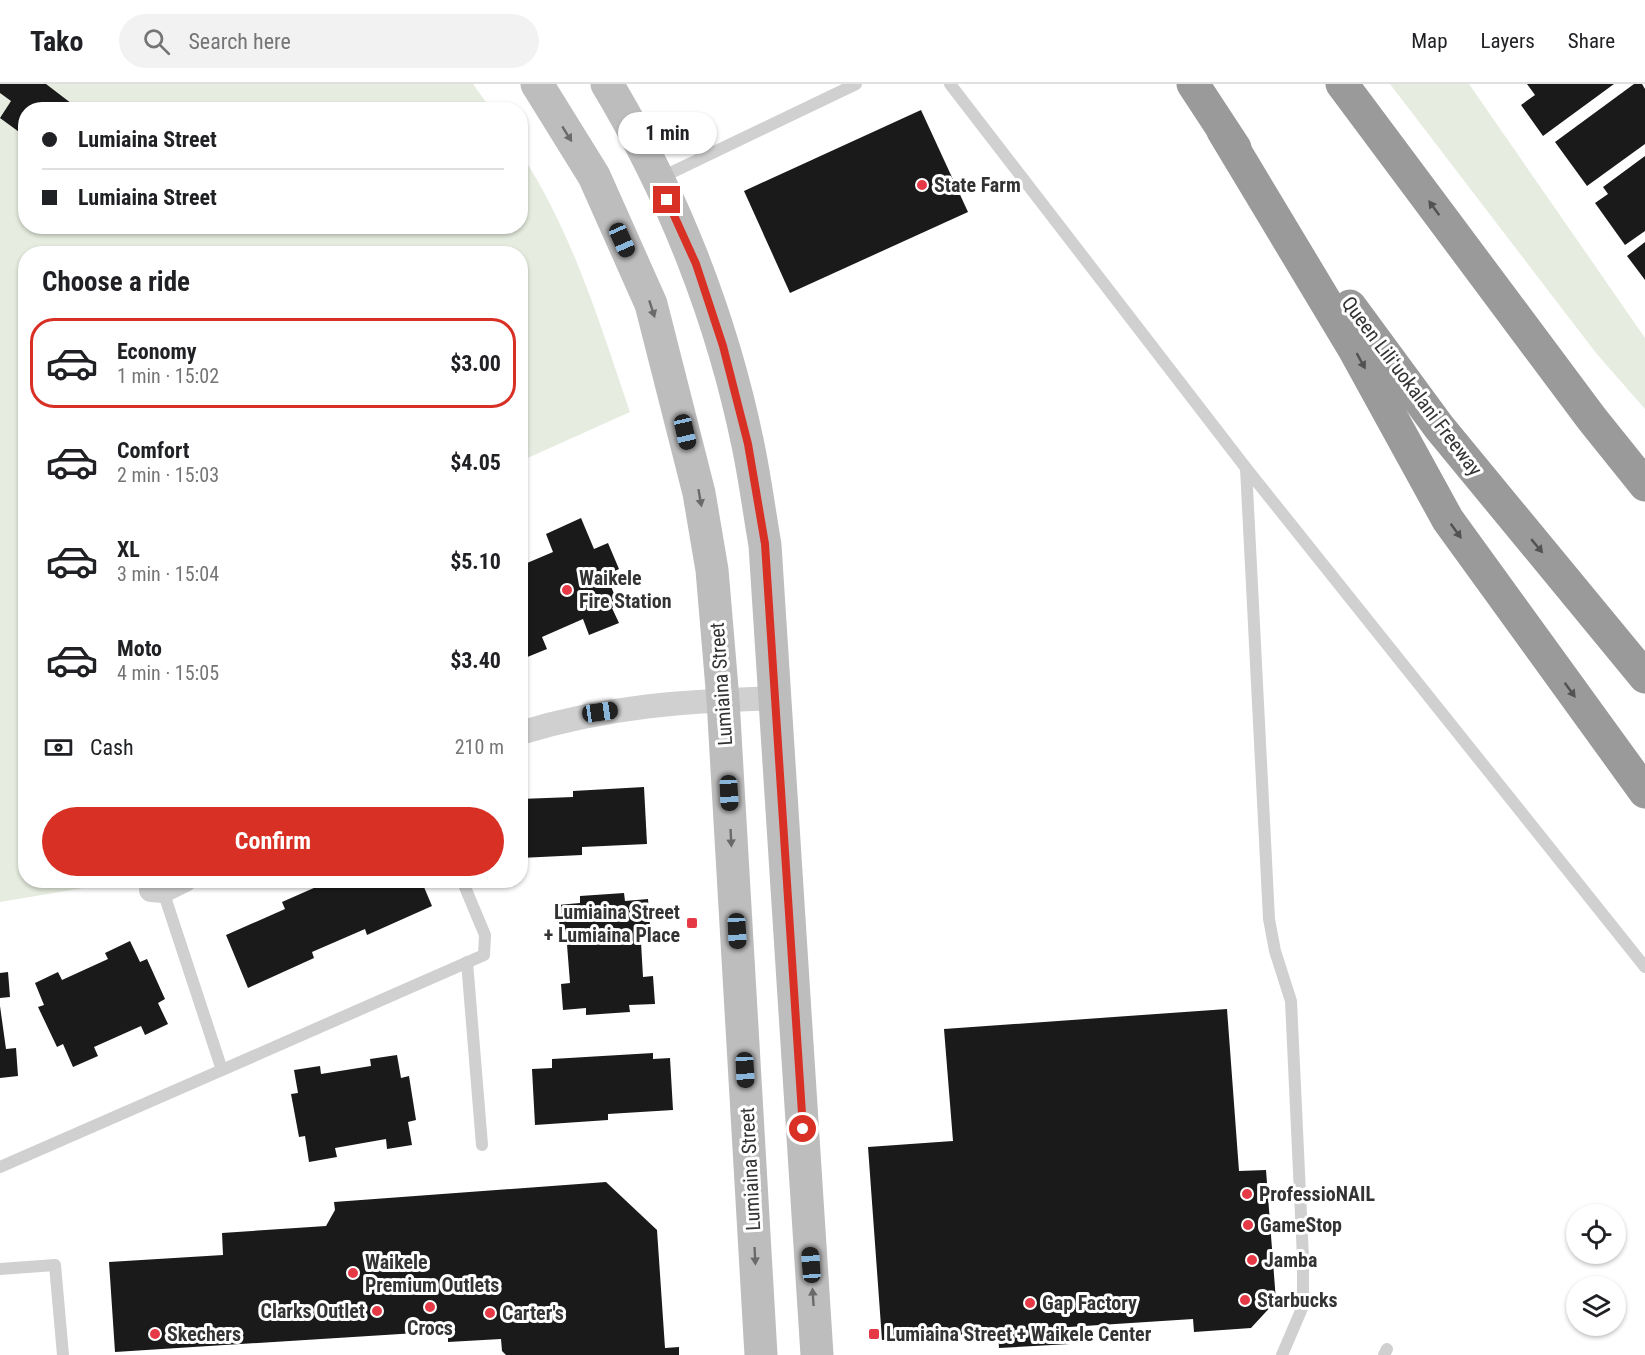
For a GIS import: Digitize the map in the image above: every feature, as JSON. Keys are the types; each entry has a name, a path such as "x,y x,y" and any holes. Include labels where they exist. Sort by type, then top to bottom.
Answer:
{"highway":[{"name":"Queen Liliʻuokalani Freeway","path":"1193,84 1222,131 1439,427 1645,677"},
{"path":"1342,84 1592,419 1645,485"},
{"path":"1222,131 1354,348 1448,520 1645,792"},
{"path":"1469,255 1645,455"}],"main road":[{"name":"Lumiaina Street","path":"537,84 594,176 651,304 699,493 712,570 723,700 761,1355"},
{"path":"606,84 658,179 696,264 723,346 748,444 765,544 817,1355"}],"street":[{"path":"528,731 600,712 723,700 776,698"},
{"path":"157,890 163,888"}],"lane":[{"path":"658,179 856,84"},
{"path":"950,84 1246,468 1645,967"},
{"path":"1246,468 1269,919 1275,951 1291,1001 1303,1258 1303,1306 1279,1355"},
{"path":"0,1167 484,955 484,935 465,888"},
{"path":"157,890 222,1070"},
{"path":"467,962 482,1145"},
{"path":"0,1269 55,1265 63,1355"}],"shaded area":[{"path":"0,84 473,84 486,102 18,102 18,234 528,234 528,166 570,246 596,312 630,412 528,458 528,246 18,246 18,888 83,888 0,902"},
{"path":"1390,84 1469,84 1645,338 1645,409 1596,353"}],"building":[{"path":"0,84 46,84 70,102 18,102 18,131 0,118 11,101 0,93"},
{"path":"1527,84 1614,84 1543,136 1521,105 1535,95"},
{"path":"1634,84 1642,84 1645,89 1645,144 1587,186 1555,142"},
{"path":"921,110 968,212 790,293 744,191"},
{"path":"1645,156 1645,231 1625,245 1595,203 1608,194 1603,187"},
{"path":"1645,242 1645,280 1627,256"},
{"name":"Waikele Fire Station","path":"581,518 594,549 608,543 619,569 606,575 619,605 612,608 619,623 589,635 583,619 542,637 547,649 528,657 528,563 553,552 546,534"},
{"path":"644,787 647,844 582,847 582,855 528,858 528,799 573,797 573,791"},
{"path":"314,888 424,888 432,906 367,935 365,929 312,952 314,958 248,988 226,935 285,909 282,902"},
{"path":"624,893 625,901 648,899 650,925 640,925 643,977 653,976 655,1004 629,1005 630,1012 586,1015 586,1008 563,1010 561,984 570,983 566,932 560,933 558,905 580,903 580,896"},
{"path":"130,941 140,962 147,959 165,999 158,1003 168,1024 145,1035 141,1026 94,1047 98,1056 73,1067 63,1044 57,1047 38,1007 44,1005 35,983 58,972 62,980 108,959 105,953"},
{"path":"8,972 10,997 0,998 0,973"},
{"path":"0,1006 6,1049 16,1048 18,1076 0,1078"},
{"path":"1227,1009 1239,1171 1266,1170 1276,1301 1251,1328 1194,1332 1193,1319 1069,1327 1070,1344 999,1348 998,1333 882,1340 868,1147 953,1141 944,1029"},
{"path":"653,1053 653,1059 670,1058 673,1110 608,1114 608,1120 535,1125 532,1069 552,1068 552,1059"},
{"path":"397,1055 401,1078 409,1076 416,1120 408,1122 412,1145 387,1149 386,1139 335,1148 337,1157 309,1162 305,1136 299,1137 291,1094 298,1093 294,1070 320,1066 321,1074 371,1066 370,1059"},
{"path":"606,1182 657,1230 665,1348 679,1347 679,1355 506,1355 502,1351 501,1339 448,1342 448,1331 115,1352 109,1262 223,1255 222,1233 326,1226 335,1210 334,1202"}],"place":[{"name":"State Farm","path":"922,185"},
{"name":"Waikele Fire Station","path":"567,590"},
{"name":"Lumiaina Street + Lumiaina Place","path":"692,923"},
{"name":"ProfessioNAIL","path":"1247,1194"},
{"name":"GameStop","path":"1248,1225"},
{"name":"Jamba","path":"1252,1260"},
{"name":"Waikele Premium Outlets","path":"353,1273"},
{"name":"Starbucks","path":"1245,1300"},
{"name":"Gap Factory","path":"1030,1303"},
{"name":"Crocs","path":"430,1307"},
{"name":"Clarks Outlet","path":"377,1311"},
{"name":"Carter's","path":"490,1313"},
{"name":"Skechers","path":"155,1334"},
{"name":"Lumiaina Street + Waikele Center","path":"874,1334"}],"route":[{"path":"667,200 696,264 723,346 748,444 765,544 803,1129"}]}
